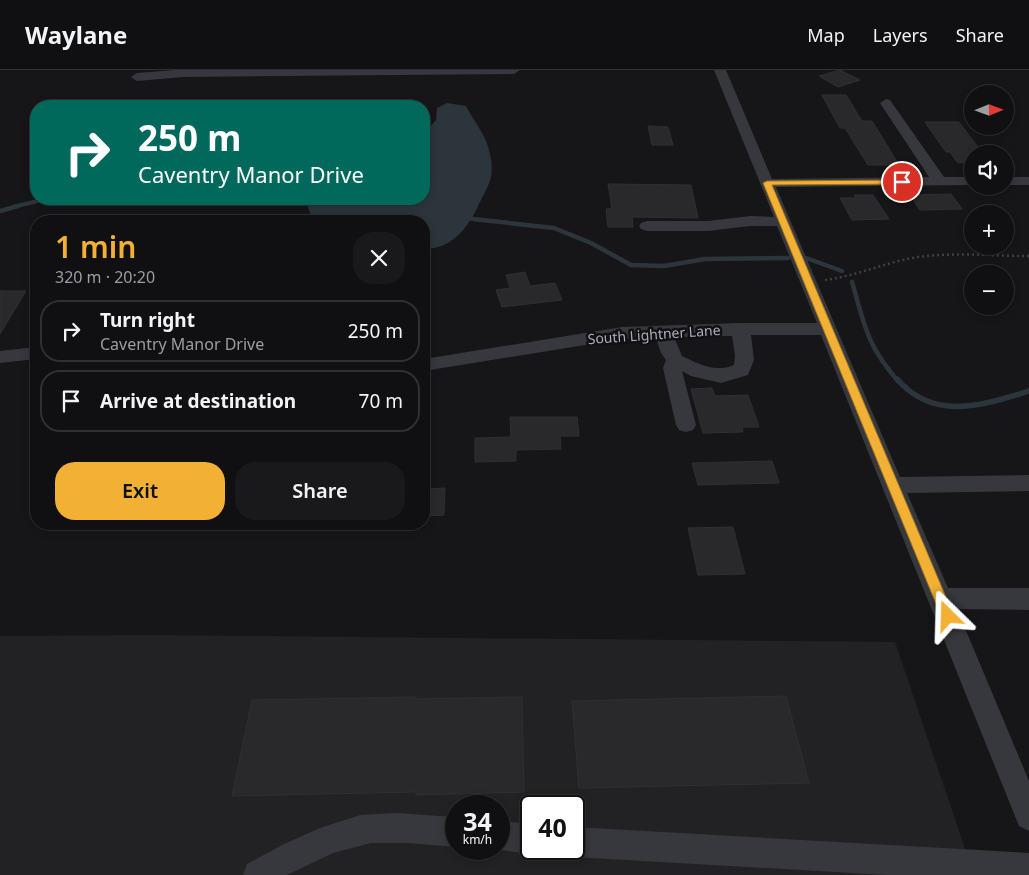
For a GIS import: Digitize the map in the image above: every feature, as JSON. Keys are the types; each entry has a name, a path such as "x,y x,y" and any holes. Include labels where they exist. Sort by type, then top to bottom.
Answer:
{"street":[{"path":"137,77 183,73 514,70"},
{"path":"720,70 1026,800"},
{"path":"886,103 940,182"},
{"path":"767,183 964,181"},
{"path":"1014,181 1029,181"},
{"path":"647,226 708,226 750,221 783,222"},
{"path":"663,331 670,353 675,360 708,374 721,376 741,370 744,364 745,356 740,329"},
{"name":"South Lightner Lane","path":"430,365 598,336 663,331 827,329"},
{"path":"0,357 30,354"},
{"path":"675,360 672,368 686,425"},
{"path":"893,485 1029,483"},
{"path":"940,598 1029,599"},
{"path":"258,875 282,860 328,840 362,830 396,828 445,831"},
{"path":"585,843 1029,868"}],"path":[{"path":"807,280 833,279 855,275 883,264 925,257 1029,256"}],"shaded area":[{"path":"447,103 466,106 486,141 491,162 492,169 488,185 475,213 458,236 443,245 430,248 430,215 311,215 307,205 430,205 430,127 436,120 437,108"},
{"path":"148,635 895,642 974,875 0,875 0,636"}],"building":[{"path":"840,70 860,80 838,87 819,76"},
{"path":"822,95 846,95 862,121 872,121 899,165 868,165 845,128 840,128"},
{"path":"925,122 959,122 964,129 964,135 969,135 976,145 964,145 964,163 958,163 950,152 946,152"},
{"path":"648,126 668,127 673,145 652,145"},
{"path":"608,184 691,185 698,218 632,217 633,227 608,227 606,209 612,209"},
{"path":"951,194 962,209 920,210 910,195"},
{"path":"854,195 873,195 889,219 852,220 840,198 856,198"},
{"path":"525,272 530,286 555,283 562,300 502,307 496,290 510,288 506,275"},
{"path":"0,291 26,291 0,334"},
{"path":"712,388 715,396 748,395 759,427 742,427 743,432 703,433 691,389"},
{"path":"510,417 577,417 579,436 560,436 561,449 516,450 516,461 475,462 475,438 511,437"},
{"path":"772,461 779,483 698,485 692,463"},
{"path":"445,488 444,515 430,516 430,489"},
{"path":"733,527 745,574 698,575 688,528"},
{"path":"786,696 809,783 579,788 572,701"},
{"path":"415,697 415,699 522,697 524,792 416,795 416,792 232,796 252,700"}],"waterway":[{"path":"13,207 30,203"},
{"path":"0,211 18,206"},
{"path":"466,216 473,219 554,228 591,243 631,265 664,266 705,259 788,258"},
{"path":"806,258 842,271"},
{"path":"852,282 864,323 873,345 887,368 898,381"},
{"path":"897,379 911,392 927,401 943,405 977,405 1029,391"}],"route":[{"path":"902,182 767,183 948,616"}]}
